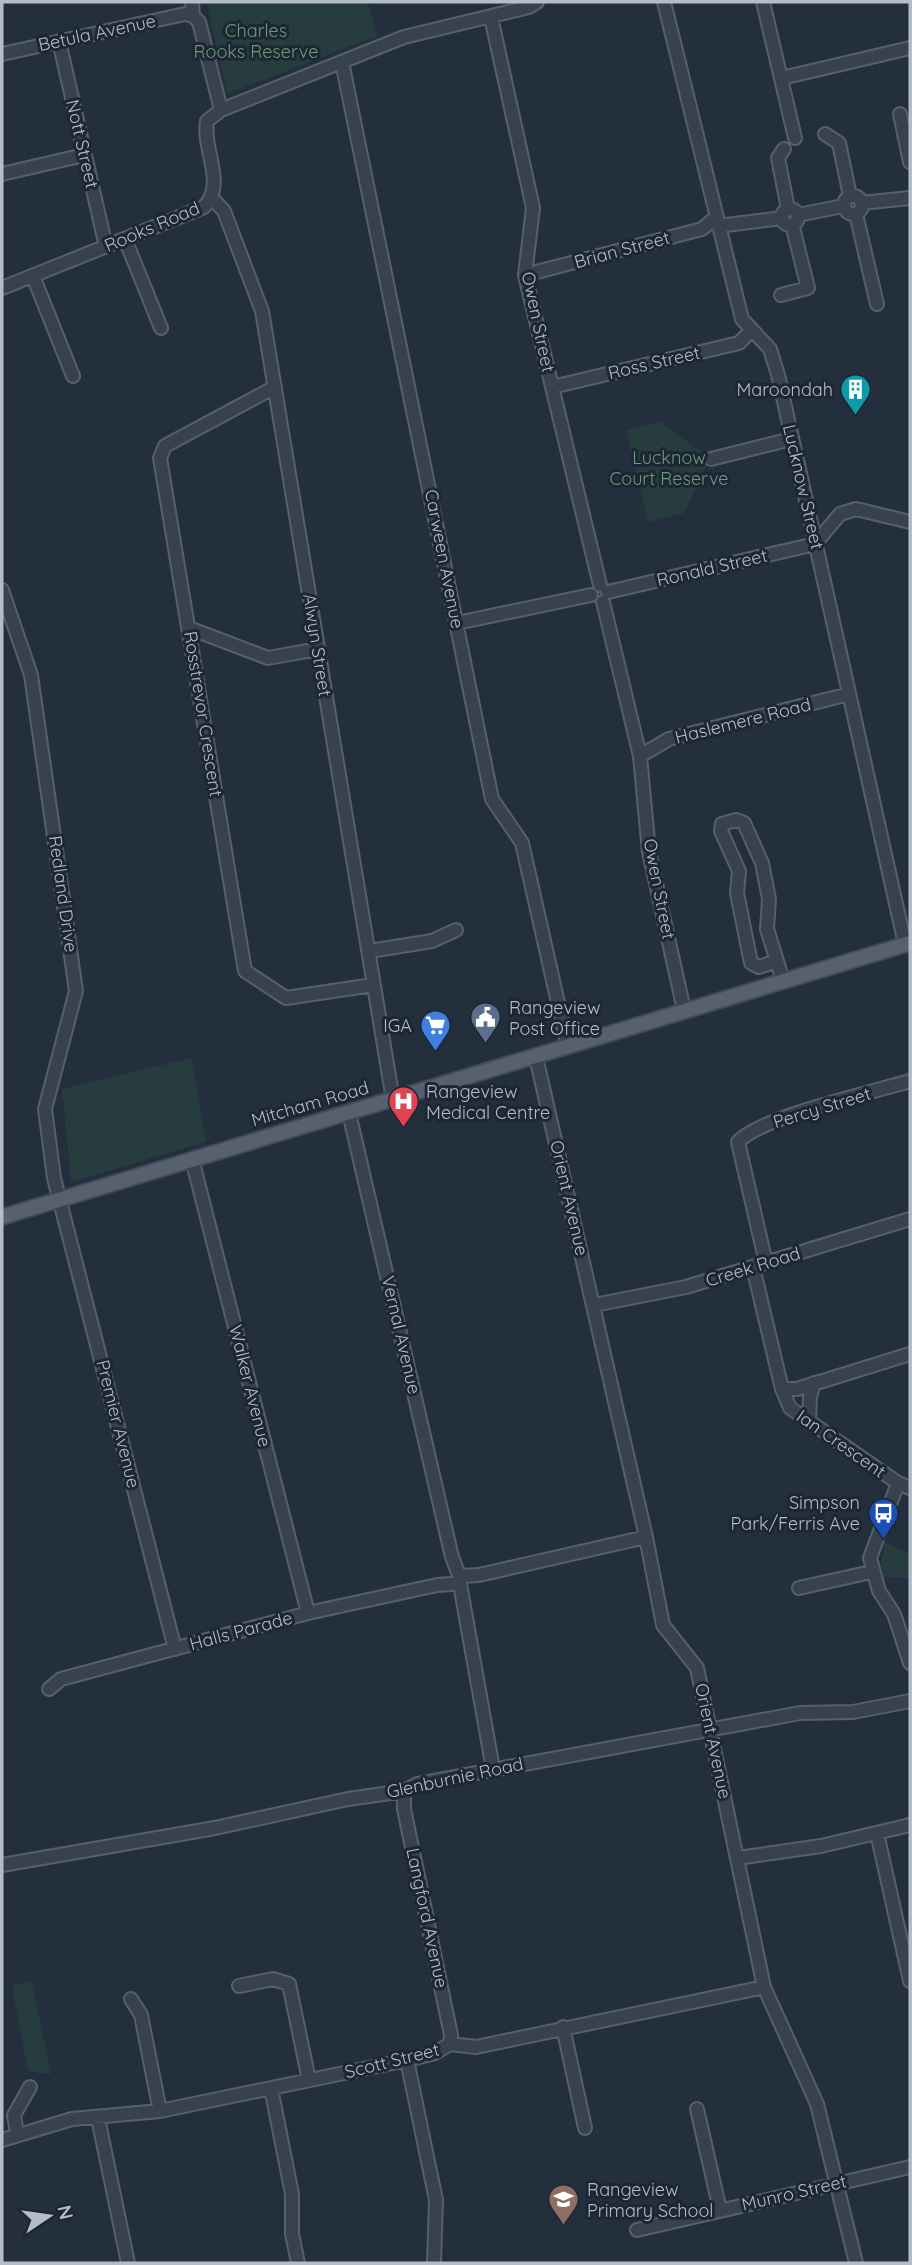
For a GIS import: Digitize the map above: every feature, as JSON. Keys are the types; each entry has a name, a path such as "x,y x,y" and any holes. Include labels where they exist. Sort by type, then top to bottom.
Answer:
{"main road":[{"name":"Mitcham Road","path":"2,1217 908,943"}],"street":[{"path":"192,2 192,16 199,22 221,110 404,37 530,7 537,2"},
{"name":"Lucknow Street","path":"664,2 742,319 770,349 908,943"},
{"path":"763,2 795,138"},
{"name":"Betula Avenue","path":"2,54 185,14 192,16"},
{"name":"Owen Street","path":"491,16 533,208 525,275 604,593 640,756 649,852 684,1010"},
{"name":"Nott Street","path":"59,41 106,247"},
{"path":"782,78 910,48"},
{"name":"Carween Avenue","path":"342,62 492,799 522,843 568,1047"},
{"name":"Rooks Road","path":"2,288 204,207 212,198 215,183 205,135 207,121 221,110"},
{"path":"900,114 910,162"},
{"path":"825,134 839,143 877,304"},
{"path":"781,295 808,288 778,158 784,149"},
{"path":"2,174 84,155"},
{"path":"717,222 790,217 910,197"},
{"name":"Alwyn Street","path":"212,198 223,211 262,311 393,1100"},
{"name":"Brian Street","path":"525,275 702,229 717,222"},
{"path":"125,239 161,328"},
{"path":"33,276 73,376"},
{"name":"Ross Street","path":"552,387 738,343 752,330"},
{"name":"Rosstrevor Crescent","path":"275,387 165,446 160,458 245,971 286,998 373,985"},
{"path":"711,459 791,439"},
{"path":"815,544 840,514 856,509 910,522"},
{"name":"Ronald Street","path":"604,593 815,544"},
{"path":"457,623 591,595 592,589 604,593"},
{"name":"Redland Drive","path":"2,590 22,642 31,675 76,991 45,1109 47,1142 60,1199"},
{"path":"189,628 268,658 318,649"},
{"name":"Haslemere Road","path":"640,756 669,739 849,694"},
{"path":"777,961 755,967 751,963 737,893 740,871 721,831 722,824 729,821 744,823 762,863 770,911 767,929 777,961 783,981"},
{"path":"370,951 432,941 456,930"},
{"name":"Orient Avenue","path":"536,1057 646,1537 663,1625 697,1668 764,1986 817,2104 856,2263"},
{"name":"Percy Street","path":"738,1142 744,1135 770,1123 910,1081"},
{"name":"Vernal Avenue","path":"349,1113 452,1557 493,1769"},
{"name":"Ian Crescent","path":"738,1142 782,1390 790,1408 904,1485"},
{"name":"Walker Avenue","path":"192,1159 308,1613"},
{"name":"Premier Avenue","path":"60,1199 175,1649"},
{"name":"Creek Road","path":"594,1305 686,1287 910,1219"},
{"path":"782,1390 910,1354"},
{"path":"809,1423 810,1397 814,1383"},
{"path":"904,1485 873,1545 871,1572 903,1636 910,1663"},
{"name":"Halls Parade","path":"49,1689 61,1679 308,1613 646,1537"},
{"path":"799,1588 871,1572"},
{"name":"Glenburnie Road","path":"2,1865 215,1828 348,1799 404,1791 416,1784 800,1713 853,1712 910,1701"},
{"name":"Langford Avenue","path":"404,1791 404,1809 451,2035 450,2044"},
{"path":"738,1858 821,1846 910,1825"},
{"path":"877,1833 910,1981"},
{"path":"239,1986 273,1979 289,1984 309,2080"},
{"name":"Scott Street","path":"2,2140 72,2119 160,2111 407,2060 435,2053 450,2044 476,2047 764,1986"},
{"path":"131,1999 141,2015 160,2111"},
{"path":"563,2027 585,2128"},
{"path":"407,2060 436,2200 434,2263"},
{"path":"17,2134 14,2115 30,2087"},
{"path":"271,2088 292,2194 292,2234 298,2263"},
{"path":"697,2109 720,2210"},
{"path":"98,2118 128,2263"},
{"name":"Munro Street","path":"637,2230 910,2167"}],"green space":[{"name":"Charles Rooks Reserve","path":"207,2 368,2 377,36 227,94"},
{"name":"Lucknow Court Reserve","path":"661,422 706,456 707,464 684,513 648,522 626,430"},
{"path":"192,1058 206,1142 71,1182 62,1089"},
{"path":"885,1543 910,1553 910,1578 884,1577 881,1565"},
{"path":"32,1982 51,2074 28,2071 12,1986"}],"place":[{"name":"Maroondah","path":"856,417"},
{"name":"Rangeview Post Office","path":"486,1045"},
{"name":"IGA","path":"435,1053"},
{"name":"Rangeview Medical Centre","path":"403,1129"},
{"name":"Simpson Park/Ferris Ave","path":"883,1540"},
{"name":"Rangeview Primary School","path":"564,2227"}]}
